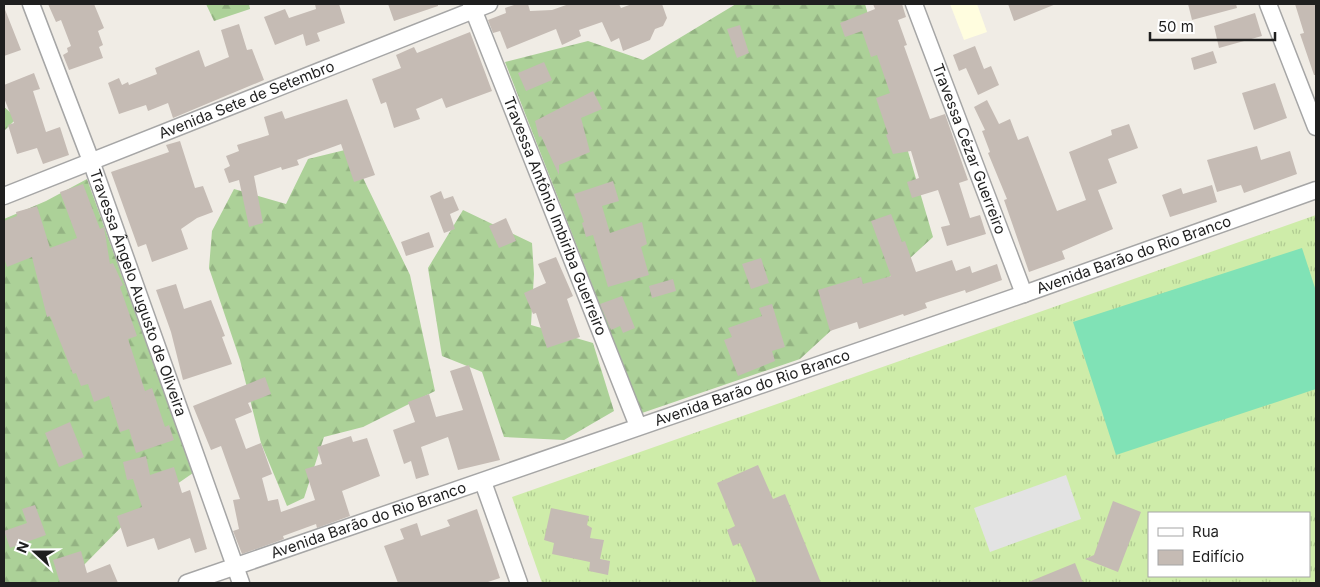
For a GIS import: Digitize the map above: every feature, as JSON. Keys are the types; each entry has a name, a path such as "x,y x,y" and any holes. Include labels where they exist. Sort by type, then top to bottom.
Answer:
{"street":[{"name":"Travessa Ângelo Augusto de Oliveira","path":"31,4 91,162 234,566 242,583"},
{"name":"Avenida Sete de Setembro","path":"4,196 473,7 489,4"},
{"name":"Travessa Cézar Guerreiro","path":"914,4 1024,294"},
{"path":"1268,4 1316,127"},
{"name":"Travessa Antônio Imbiriba Guerreiro","path":"473,7 638,426"},
{"name":"Avenida Barão do Rio Branco","path":"187,583 1024,294 1316,190"},
{"path":"483,482 519,583"}],"shaded area":[{"path":"950,4 977,4 987,32 964,40"},
{"path":"1066,475 1081,519 990,552 974,508"}],"green space":[{"path":"206,4 249,4 250,9 214,21"},
{"path":"736,4 865,4 933,237 800,359 642,413 505,62 588,41 643,60"},
{"path":"4,107 17,118 4,131"},
{"path":"349,149 410,275 435,391 363,427 324,437 304,498 287,506 261,443 240,360 209,268 212,231 234,189 286,204 308,159"},
{"path":"87,179 193,473 135,513 80,569 61,583 4,583 4,219 46,201"},
{"path":"463,210 532,243 534,274 531,325 593,343 614,411 564,440 504,437 482,372 442,356 428,268"},
{"path":"1316,215 1316,583 542,583 512,497"},
{"path":"1302,248 1316,291 1316,389 1116,455 1073,322"}],"building":[{"path":"48,4 94,4 104,28 98,31 103,45 99,47 103,58 69,70 63,55 68,52 67,48 71,46 61,20 56,22"},
{"path":"315,4 339,4 345,23 317,33 320,41 306,46 303,34 275,45 264,17 285,9 289,18 316,9"},
{"path":"388,4 438,4 438,6 394,21"},
{"path":"517,4 528,4 530,11 552,10 569,4 619,4 621,8 632,4 662,4 667,18 663,26 655,29 650,40 623,51 619,38 611,42 602,22 579,30 581,36 562,45 556,29 507,49 500,31 493,33 488,20 506,13 505,8"},
{"path":"873,4 902,4 906,17 898,20 907,45 904,46 930,119 945,114 968,180 959,183 970,218 980,215 986,234 947,246 941,227 950,225 938,190 912,198 907,182 919,178 911,151 893,154 886,135 888,134 876,98 890,93 877,55 871,57 862,31 845,37 840,23 875,9"},
{"path":"1008,4 1056,4 1014,21"},
{"path":"1188,4 1236,4 1237,8 1192,20"},
{"path":"1295,4 1316,4 1316,75 1314,75 1300,34 1304,33"},
{"path":"4,7 21,50 4,56"},
{"path":"1255,13 1262,36 1219,48 1214,26"},
{"path":"239,24 247,50 252,49 264,80 173,118 168,103 148,111 146,105 119,114 108,83 119,78 122,85 128,82 129,85 157,74 155,68 199,50 205,67 229,57 221,30"},
{"path":"740,25 749,53 737,58 727,29"},
{"path":"470,32 492,91 446,108 442,98 416,109 420,119 394,128 386,102 381,104 372,79 401,68 396,55 414,47 417,53"},
{"path":"975,46 984,69 991,66 999,85 978,95 966,68 959,71 953,55"},
{"path":"1213,51 1217,63 1194,70 1191,58"},
{"path":"544,62 552,80 526,91 518,73"},
{"path":"34,73 40,89 33,91 46,132 60,127 69,155 43,164 37,148 17,154 8,125 14,123 4,98 4,85"},
{"path":"1275,83 1287,118 1254,130 1242,93"},
{"path":"593,91 602,109 581,118 590,152 559,165 559,175 541,136 539,137 535,121"},
{"path":"347,99 375,175 354,182 341,144 297,160 299,165 282,170 281,167 254,176 263,223 249,227 239,180 229,183 224,169 230,166 226,156 239,151 237,145 269,135 264,117 282,111 285,119"},
{"path":"987,100 999,124 1010,119 1018,140 1028,136 1057,211 1086,200 1069,152 1112,135 1111,130 1129,124 1138,148 1108,159 1117,183 1098,190 1113,229 1062,251 1065,259 1029,272 1004,200 1007,199 988,153 990,152 982,131 985,130 974,107"},
{"path":"180,141 195,188 203,186 213,212 197,218 181,229 188,249 152,262 146,244 138,247 111,172 169,152 166,145"},
{"path":"1257,146 1261,160 1290,151 1297,174 1244,193 1241,185 1217,192 1207,160"},
{"path":"613,181 619,201 602,206 610,233 642,222 647,244 641,247 649,275 608,287 593,235 586,237 582,223 584,222 574,194"},
{"path":"83,184 100,229 104,227 110,264 113,263 123,285 120,287 137,336 128,339 145,391 152,388 165,427 169,425 174,440 136,453 129,429 120,432 109,396 94,402 88,384 81,386 76,373 73,374 50,316 47,317 32,257 7,267 4,258 4,221 17,216 16,212 37,206 50,248 77,238 60,192"},
{"path":"1212,185 1217,202 1170,217 1162,195 1181,188 1183,194"},
{"path":"441,191 444,199 453,196 459,210 450,214 455,229 444,233 430,196"},
{"path":"891,214 902,242 905,241 916,272 952,260 956,271 970,266 972,273 997,264 1002,280 966,293 965,290 925,303 927,308 904,316 903,314 859,329 857,322 830,331 818,290 861,277 863,284 891,276 871,221"},
{"path":"506,218 516,241 499,248 489,226"},
{"path":"429,232 434,247 406,256 401,242"},
{"path":"556,257 573,296 567,299 580,337 547,348 536,313 533,314 524,293 546,283 538,264"},
{"path":"761,258 769,283 751,289 742,264"},
{"path":"673,279 676,291 652,298 649,286"},
{"path":"176,284 184,309 211,300 225,336 222,337 232,364 183,380 171,332 156,290"},
{"path":"622,296 635,328 623,333 620,326 611,330 600,304"},
{"path":"772,304 785,347 772,351 775,361 738,376 724,340 732,337 728,328 762,316 759,308"},
{"path":"469,365 500,460 458,470 448,437 421,447 429,475 416,479 411,461 404,464 393,430 415,422 408,402 429,394 436,417 463,410 450,371"},
{"path":"265,377 271,394 248,403 252,412 235,419 246,449 261,443 272,474 262,478 268,501 278,499 281,512 315,500 305,469 322,464 317,447 351,436 353,442 367,438 380,476 342,491 350,516 317,528 316,524 283,536 284,539 242,554 233,531 239,529 233,500 240,499 221,446 211,450 193,406"},
{"path":"70,422 84,457 59,467 45,433"},
{"path":"146,456 150,475 174,467 182,493 190,490 207,549 195,553 190,538 158,550 154,538 127,547 117,516 142,507 133,479 127,480 123,462"},
{"path":"758,465 773,499 785,494 821,583 757,583 740,543 733,546 727,530 735,526 717,483"},
{"path":"1113,501 1141,512 1118,572 1085,559 1094,555"},
{"path":"35,505 46,535 10,548 4,531 27,523 22,509"},
{"path":"551,508 589,516 587,525 592,528 590,538 604,540 600,559 610,561 608,575 589,571 590,562 552,554 554,543 544,540"},
{"path":"477,509 500,578 485,583 398,583 384,546 404,539 400,529 417,523 421,536 450,526 447,520"},
{"path":"81,551 87,573 110,564 118,583 60,583 53,560"},
{"path":"1075,563 1083,583 1026,583"}]}
